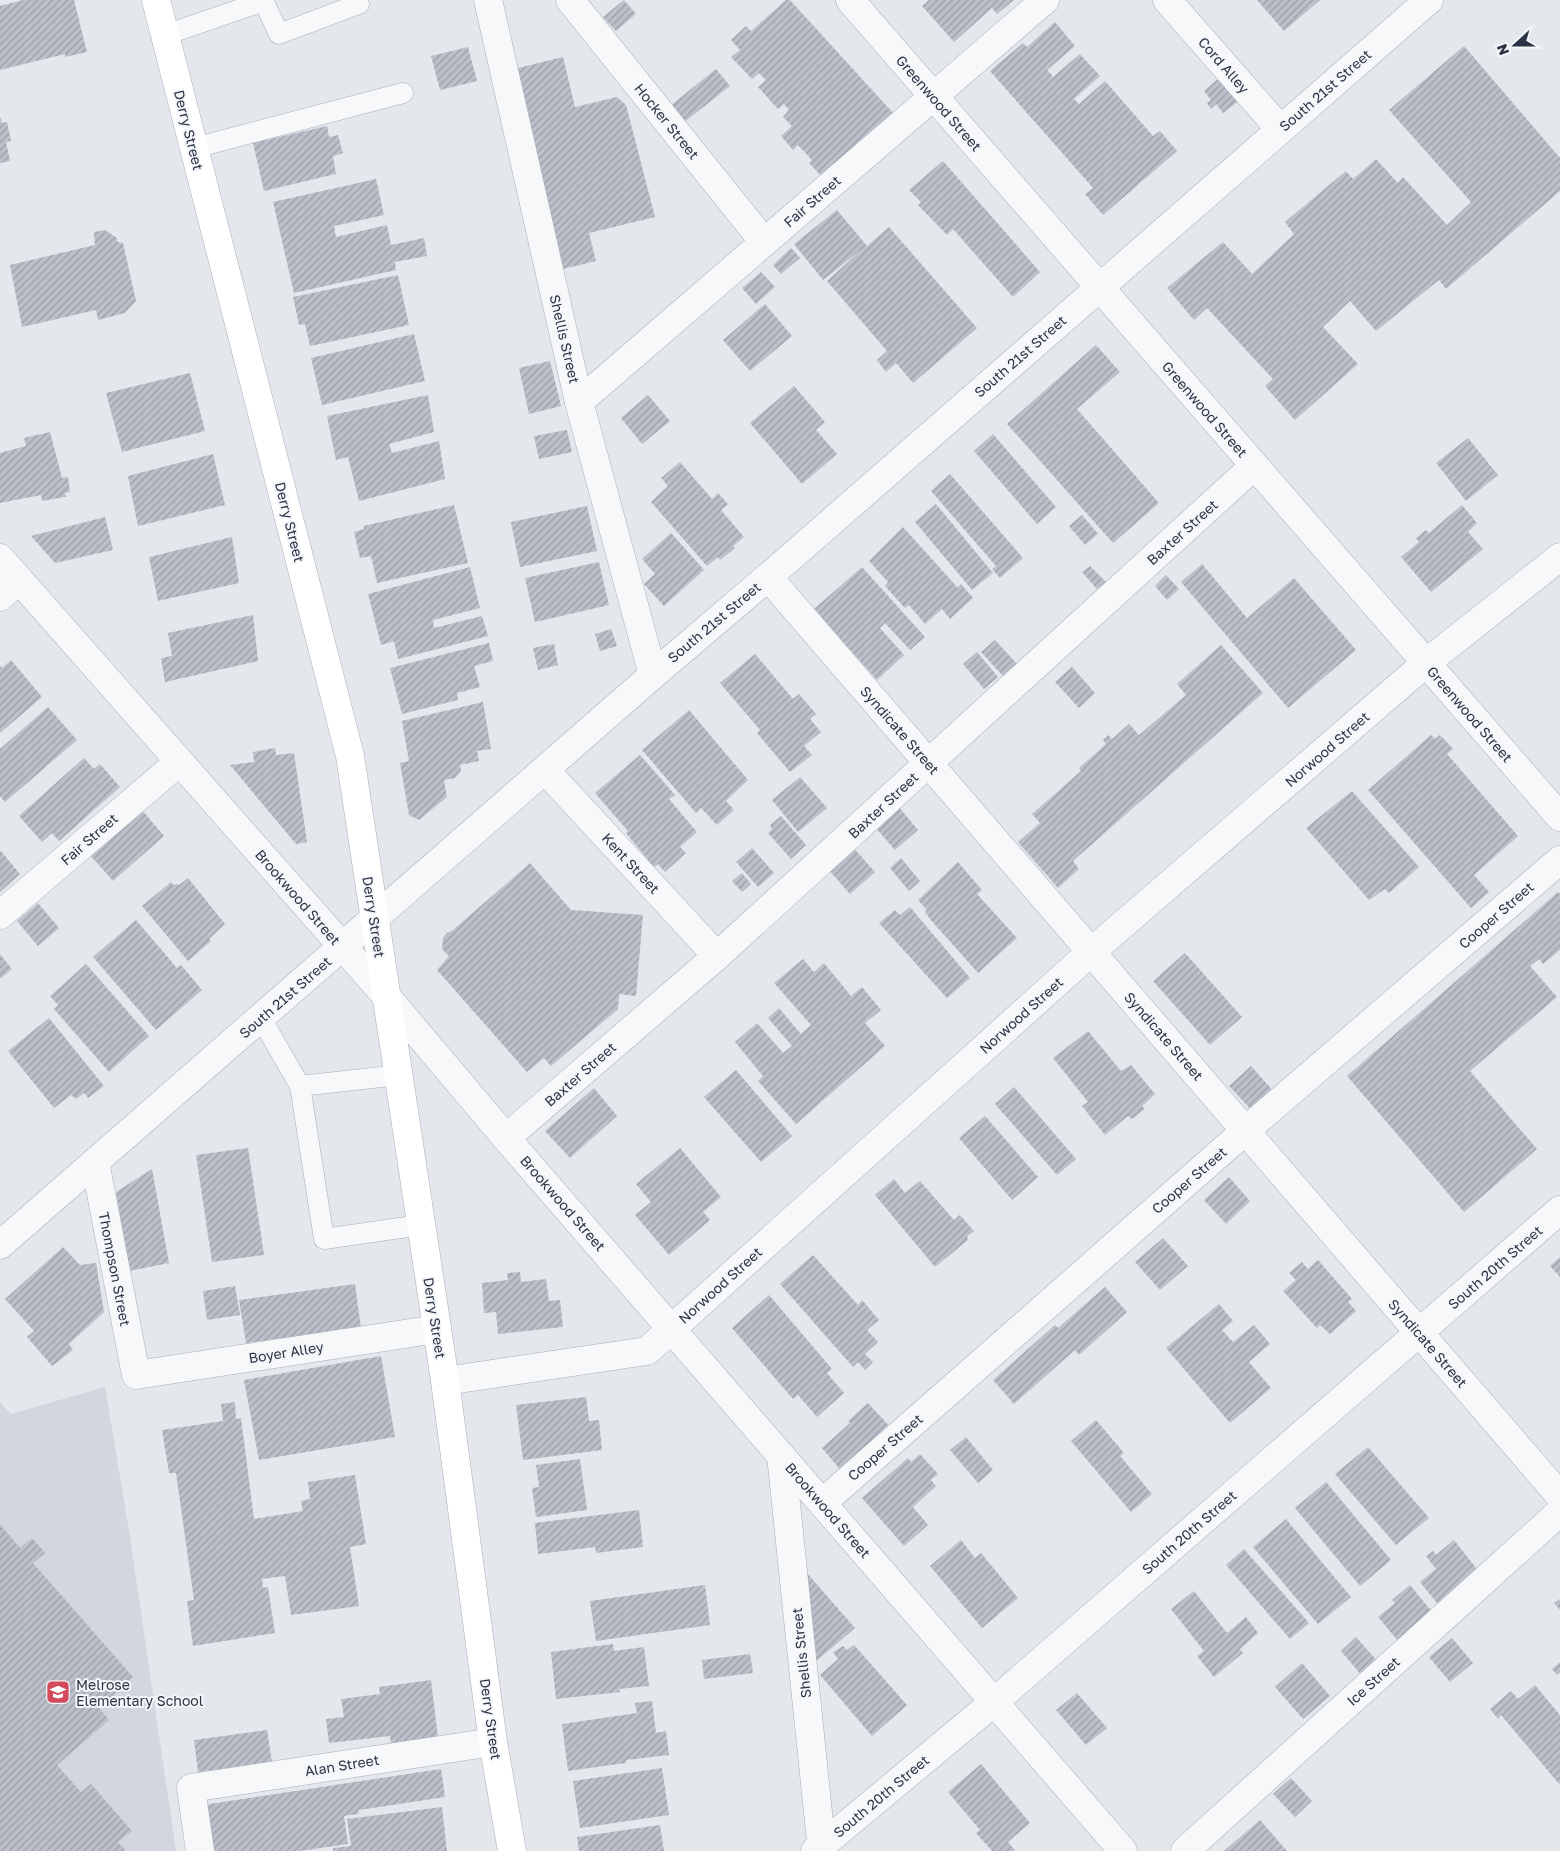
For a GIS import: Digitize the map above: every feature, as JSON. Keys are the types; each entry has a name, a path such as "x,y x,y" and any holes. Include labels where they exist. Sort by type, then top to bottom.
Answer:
{"main road":[{"name":"Derry Street","path":"156,0 350,756 445,1381 493,1742 512,1851"}],"street":[{"name":"Shellis Street","path":"488,0 579,402 653,675"},
{"name":"Hocker Street","path":"570,0 764,242"},
{"name":"Greenwood Street","path":"850,0 1560,817"},
{"name":"Fair Street","path":"579,402 1045,0"},
{"name":"Cord Alley","path":"1167,0 1280,129"},
{"name":"South 21st Street","path":"0,1245 1429,0"},
{"name":"Baxter Street","path":"506,1138 718,956 1254,466"},
{"name":"Norwood Street","path":"445,1381 647,1351 1091,952 1426,663 1560,557"},
{"name":"Brookwood Street","path":"0,558 10,588 179,762 387,997 506,1138 1123,1851"},
{"name":"Syndicate Street","path":"768,577 1560,1496"},
{"name":"Fair Street","path":"0,916 179,762"},
{"name":"Kent Street","path":"545,770 718,956"},
{"name":"Cooper Street","path":"822,1503 1245,1130 1560,860"},
{"name":"Thompson Street","path":"95,1162 136,1375"},
{"name":"South 20th Street","path":"820,1849 994,1702 1560,1210"},
{"name":"Boyer Alley","path":"136,1375 437,1329"},
{"name":"Shellis Street","path":"781,1455 820,1849"},
{"name":"Ice Street","path":"1186,1851 1560,1512"},
{"name":"Alan Street","path":"200,1851 190,1788 493,1742"}],"lane":[{"path":"165,35 264,1 279,34 360,4 358,0"},
{"path":"194,148 402,93"},
{"path":"261,1018 300,1086 324,1239 421,1225"},
{"path":"300,1086 399,1075"}],"shaded area":[{"path":"105,1387 129,1531 176,1851 0,1851 0,1402 11,1414"}],"building":[{"path":"23,0 74,0 87,52 65,57 65,54 0,70 0,6"},
{"path":"624,0 636,14 616,31 603,17"},
{"path":"786,0 790,0 894,114 823,178 809,163 812,160 798,145 793,150 781,136 792,126 783,117 789,110 784,104 778,109 758,87 766,80 759,73 752,79 731,57 740,50 731,40 746,26 751,31"},
{"path":"929,0 1014,0 997,14 992,8 954,42 922,6"},
{"path":"1257,0 1320,0 1284,31"},
{"path":"1055,22 1075,46 1047,70 1053,77 1080,54 1100,76 1074,99 1079,104 1105,81 1153,136 1160,131 1177,151 1103,215 1085,194 1093,188 990,71 1023,43 1027,47"},
{"path":"1464,46 1560,158 1560,191 1446,289 1439,280 1376,331 1350,301 1323,327 1358,364 1295,420 1265,386 1273,379 1207,308 1194,320 1167,288 1223,242 1252,274 1294,234 1285,222 1346,171 1353,179 1376,159 1398,183 1403,177 1447,225 1471,202 1389,110"},
{"path":"468,47 477,81 440,90 431,56"},
{"path":"563,57 575,107 617,97 626,105 655,217 589,233 596,261 563,269 514,69"},
{"path":"716,69 730,86 683,123 670,106"},
{"path":"1219,78 1239,101 1223,113 1216,104 1211,109 1207,103 1211,100 1204,91"},
{"path":"0,117 2,123 7,122 11,141 6,142 10,161 0,163"},
{"path":"327,126 329,137 338,135 343,153 333,156 336,174 264,191 253,143"},
{"path":"943,161 1040,272 1013,297 953,229 947,235 918,205 921,202 909,190"},
{"path":"376,179 384,215 334,226 336,237 387,225 391,245 424,238 427,256 395,262 396,270 294,293 273,202"},
{"path":"837,210 867,246 889,227 977,328 913,383 896,363 886,372 877,360 887,351 827,281 865,247 823,280 794,244"},
{"path":"105,230 117,238 117,242 123,243 136,301 125,313 98,320 96,310 22,327 10,265 95,245 94,232"},
{"path":"791,248 800,258 781,274 773,265"},
{"path":"761,272 775,287 756,304 742,288"},
{"path":"398,275 409,325 310,346 305,324 299,325 293,297"},
{"path":"765,304 792,336 750,371 723,340"},
{"path":"414,334 425,381 322,405 311,358"},
{"path":"1096,345 1120,372 1077,409 1159,503 1113,543 1007,424"},
{"path":"550,361 561,406 529,414 519,368"},
{"path":"190,373 205,431 122,452 106,393"},
{"path":"794,386 825,422 816,430 837,454 802,484 750,423"},
{"path":"428,395 434,432 389,444 392,453 439,441 445,479 359,501 348,457 336,460 327,416"},
{"path":"648,395 670,421 642,444 621,418"},
{"path":"567,430 572,452 539,459 534,436"},
{"path":"50,432 62,478 68,477 70,492 65,493 66,497 42,501 41,495 0,503 0,453 26,446 24,438"},
{"path":"993,434 1056,507 1037,524 974,451"},
{"path":"1468,438 1498,475 1466,501 1436,463"},
{"path":"213,454 225,505 138,526 128,476"},
{"path":"680,462 712,499 718,493 728,504 721,510 744,537 733,546 735,548 720,560 718,557 707,566 651,502 668,486 661,478"},
{"path":"950,474 1023,558 1000,578 992,569 996,566 931,491"},
{"path":"936,504 993,573 972,590 915,522"},
{"path":"454,505 468,563 377,583 371,556 360,558 354,532 364,529 364,526"},
{"path":"1462,505 1477,523 1468,532 1483,549 1431,592 1401,557 1419,542 1416,538 1426,530 1429,533"},
{"path":"587,506 597,551 520,567 511,522"},
{"path":"1082,515 1098,534 1085,545 1069,526"},
{"path":"105,517 113,550 55,563 31,536"},
{"path":"903,527 958,588 961,584 973,598 950,619 942,609 925,624 909,605 905,608 885,586 888,582 869,561"},
{"path":"671,533 704,570 664,606 644,584 655,574 642,559"},
{"path":"232,537 239,583 158,601 149,557"},
{"path":"599,562 609,605 535,622 525,578"},
{"path":"1202,564 1247,618 1294,578 1356,650 1288,708 1181,582"},
{"path":"1090,566 1106,582 1097,589 1082,572"},
{"path":"470,567 480,608 433,620 434,628 482,616 488,636 398,659 394,641 381,645 368,594"},
{"path":"862,567 925,637 910,650 885,623 880,628 904,655 877,680 814,609"},
{"path":"1166,575 1179,589 1167,600 1155,586"},
{"path":"253,615 258,661 165,682 161,658 172,656 168,633"},
{"path":"611,629 617,646 600,651 595,634"},
{"path":"995,640 1017,664 1003,676 981,652"},
{"path":"489,643 493,661 474,666 480,687 457,693 458,700 402,714 390,668"},
{"path":"554,644 558,665 538,670 533,648"},
{"path":"1221,645 1263,693 1073,861 1079,869 1058,888 1018,842 1040,823 1032,814 1081,771 1079,768 1106,744 1103,740 1108,735 1112,739 1129,724 1139,735 1186,695 1177,684"},
{"path":"977,652 998,677 984,689 963,664"},
{"path":"755,654 793,699 799,694 816,714 810,719 821,732 804,746 812,755 790,772 757,733 760,730 720,683"},
{"path":"11,660 42,697 0,733 0,666 2,668"},
{"path":"1072,667 1095,693 1079,708 1055,682"},
{"path":"483,702 491,749 477,751 479,761 460,765 461,771 455,778 444,780 447,797 419,820 409,815 400,763 409,761 402,721"},
{"path":"48,707 77,740 5,802 0,796 0,749"},
{"path":"689,710 748,780 726,801 734,810 717,825 701,808 696,813 642,750"},
{"path":"1431,735 1435,739 1440,735 1453,749 1447,754 1518,836 1474,875 1489,892 1471,908 1368,790"},
{"path":"275,748 276,755 294,753 307,842 296,844 230,765 254,762 253,752"},
{"path":"640,755 675,795 669,799 697,832 680,847 686,853 665,872 658,864 654,867 626,833 628,831 595,793"},
{"path":"84,758 94,769 100,764 120,787 59,841 52,833 42,842 19,816"},
{"path":"800,777 827,808 798,832 772,800"},
{"path":"1352,791 1419,867 1389,893 1385,889 1369,900 1306,828"},
{"path":"898,806 918,830 895,850 875,827"},
{"path":"142,810 164,836 113,881 90,855"},
{"path":"781,816 806,845 791,859 768,833 772,829 770,825"},
{"path":"851,845 875,872 850,894 827,868"},
{"path":"752,848 774,873 758,887 736,862"},
{"path":"0,850 20,874 0,892"},
{"path":"901,858 920,881 909,891 890,868"},
{"path":"958,862 982,890 977,894 1017,938 978,973 930,919 925,912 927,910 918,900"},
{"path":"530,863 571,910 643,915 636,996 619,994 618,1009 551,1066 544,1058 527,1072 437,970 449,956 442,949 443,938 447,933 453,930"},
{"path":"742,873 751,884 742,892 732,881"},
{"path":"188,878 225,924 209,939 211,941 188,961 142,906 171,882 173,885 179,885"},
{"path":"1558,892 1560,894 1560,950 1543,964 1539,959 1530,966 1557,997 1470,1071 1537,1149 1464,1212 1347,1076"},
{"path":"38,903 59,928 38,946 17,921"},
{"path":"910,907 970,978 947,998 879,923 895,910 900,915"},
{"path":"136,920 177,968 181,965 202,990 156,1030 93,957"},
{"path":"1185,953 1242,1017 1210,1045 1153,981"},
{"path":"0,954 12,969 0,979"},
{"path":"803,959 814,972 824,963 851,996 862,987 881,1010 865,1023 885,1046 796,1124 758,1081 763,1076 735,1042 757,1023 783,1053 792,1046 768,1018 779,1008 801,1034 811,1025 774,983"},
{"path":"86,964 149,1036 109,1072 54,1009 58,1005 50,996"},
{"path":"49,1018 104,1086 88,1098 84,1093 76,1099 71,1095 54,1108 8,1051"},
{"path":"1088,1031 1121,1071 1131,1065 1155,1094 1142,1106 1145,1109 1132,1119 1128,1116 1105,1135 1082,1106 1088,1102 1053,1058"},
{"path":"1251,1066 1277,1095 1256,1115 1229,1086"},
{"path":"736,1070 792,1136 761,1162 704,1097"},
{"path":"1014,1087 1076,1159 1057,1175 995,1104"},
{"path":"594,1088 617,1116 570,1158 545,1131"},
{"path":"985,1116 1038,1177 1012,1200 959,1138"},
{"path":"248,1148 264,1255 212,1262 196,1155"},
{"path":"680,1148 721,1197 703,1212 710,1220 669,1255 635,1215 651,1202 636,1184"},
{"path":"152,1169 169,1263 129,1271 116,1192"},
{"path":"1229,1177 1250,1201 1226,1224 1204,1200"},
{"path":"894,1179 905,1193 920,1181 954,1220 960,1215 974,1231 967,1236 968,1240 935,1267 875,1195"},
{"path":"1163,1238 1188,1266 1160,1290 1135,1262"},
{"path":"63,1247 80,1265 96,1263 104,1312 69,1344 73,1350 52,1366 27,1337 34,1331 5,1299"},
{"path":"813,1255 858,1305 862,1300 879,1320 867,1330 878,1342 865,1354 873,1362 865,1370 858,1362 853,1367 780,1284"},
{"path":"1560,1257 1560,1277 1550,1266"},
{"path":"1318,1260 1352,1299 1348,1302 1356,1311 1330,1334 1320,1325 1317,1328 1283,1291 1296,1280 1289,1273 1302,1262 1308,1269"},
{"path":"520,1272 521,1282 546,1279 549,1301 560,1300 563,1327 498,1334 496,1312 484,1313 482,1283 508,1280 507,1273"},
{"path":"355,1284 361,1328 246,1343 239,1300"},
{"path":"235,1286 240,1315 207,1320 203,1291"},
{"path":"1105,1287 1127,1312 1079,1355 1075,1350 1014,1404 993,1380 1055,1325 1058,1328"},
{"path":"769,1295 832,1369 827,1373 844,1393 817,1417 798,1395 793,1399 732,1328"},
{"path":"1219,1304 1233,1321 1222,1330 1233,1342 1254,1325 1270,1344 1249,1362 1271,1388 1230,1423 1166,1348"},
{"path":"381,1356 395,1437 259,1460 244,1380"},
{"path":"586,1397 589,1421 599,1420 602,1450 523,1460 516,1405"},
{"path":"235,1402 236,1419 241,1418 254,1519 303,1511 301,1501 310,1499 308,1482 355,1475 366,1544 350,1547 359,1606 291,1615 285,1576 262,1579 263,1588 268,1587 275,1633 193,1646 187,1601 194,1600 176,1473 169,1473 162,1430 223,1421 221,1404"},
{"path":"868,1403 892,1429 843,1473 822,1448 850,1423 848,1421"},
{"path":"1096,1420 1124,1453 1120,1456 1152,1494 1131,1512 1071,1441"},
{"path":"966,1437 993,1470 978,1483 950,1450"},
{"path":"1368,1447 1429,1518 1396,1545 1335,1474"},
{"path":"920,1454 938,1474 931,1480 936,1486 913,1507 928,1525 904,1546 862,1498 908,1458 911,1462"},
{"path":"580,1459 587,1510 536,1517 532,1488 539,1487 536,1465"},
{"path":"1326,1482 1391,1560 1360,1586 1295,1508"},
{"path":"639,1510 643,1547 596,1553 595,1547 538,1554 535,1523"},
{"path":"1286,1519 1351,1597 1318,1624 1253,1547"},
{"name":"Melrose Elementary School","path":"0,1524 20,1548 32,1538 45,1553 33,1563 133,1677 99,1708 109,1720 57,1765 81,1792 91,1784 132,1831 118,1842 126,1851 0,1851"},
{"path":"961,1540 975,1558 981,1553 1018,1598 982,1628 930,1566"},
{"path":"1454,1540 1480,1573 1441,1608 1420,1582 1436,1569 1426,1556 1433,1551 1436,1555"},
{"path":"1244,1549 1309,1623 1290,1639 1226,1565"},
{"path":"806,1572 855,1628 807,1669"},
{"path":"705,1585 710,1625 596,1641 590,1601"},
{"path":"1410,1585 1433,1613 1399,1642 1378,1617 1395,1603 1392,1600"},
{"path":"1194,1591 1227,1633 1246,1617 1258,1633 1240,1649 1243,1653 1214,1677 1197,1656 1204,1651 1171,1609"},
{"path":"1560,1599 1560,1610 1554,1603"},
{"path":"1356,1637 1379,1663 1363,1677 1341,1651"},
{"path":"1452,1638 1473,1663 1450,1682 1429,1657"},
{"path":"613,1644 614,1651 644,1647 649,1686 619,1689 620,1692 556,1699 551,1652"},
{"path":"854,1645 907,1705 872,1736 820,1675 838,1659 833,1652 843,1646 847,1650"},
{"path":"750,1654 753,1673 704,1679 702,1660"},
{"path":"1560,1662 1560,1672 1557,1675 1552,1669"},
{"path":"1302,1663 1330,1696 1303,1719 1275,1687"},
{"path":"431,1680 438,1738 391,1744 390,1736 329,1743 326,1719 344,1717 341,1699 380,1694 379,1687"},
{"path":"1535,1685 1560,1715 1560,1785 1501,1715 1498,1719 1490,1709 1511,1691 1518,1699"},
{"path":"1077,1693 1107,1728 1086,1745 1056,1710"},
{"path":"652,1701 656,1733 666,1731 669,1755 626,1760 626,1763 568,1771 562,1724 637,1713 635,1703"},
{"path":"267,1730 272,1762 198,1772 194,1740"},
{"path":"981,1764 1030,1823 1008,1842 1015,1850 1013,1851 992,1851 976,1833 980,1830 948,1792"},
{"path":"662,1768 669,1815 580,1828 573,1781"},
{"path":"441,1769 445,1797 359,1810 358,1814 344,1816 348,1844 300,1851 210,1851 203,1805"},
{"path":"1291,1778 1312,1801 1295,1817 1273,1794"},
{"path":"442,1807 447,1851 333,1851 333,1848 351,1846 347,1819"},
{"path":"1260,1820 1287,1851 1224,1851"},
{"path":"660,1825 664,1851 579,1851 577,1837"}],"place":[{"name":"Melrose Elementary School","path":"58,1692"}]}
